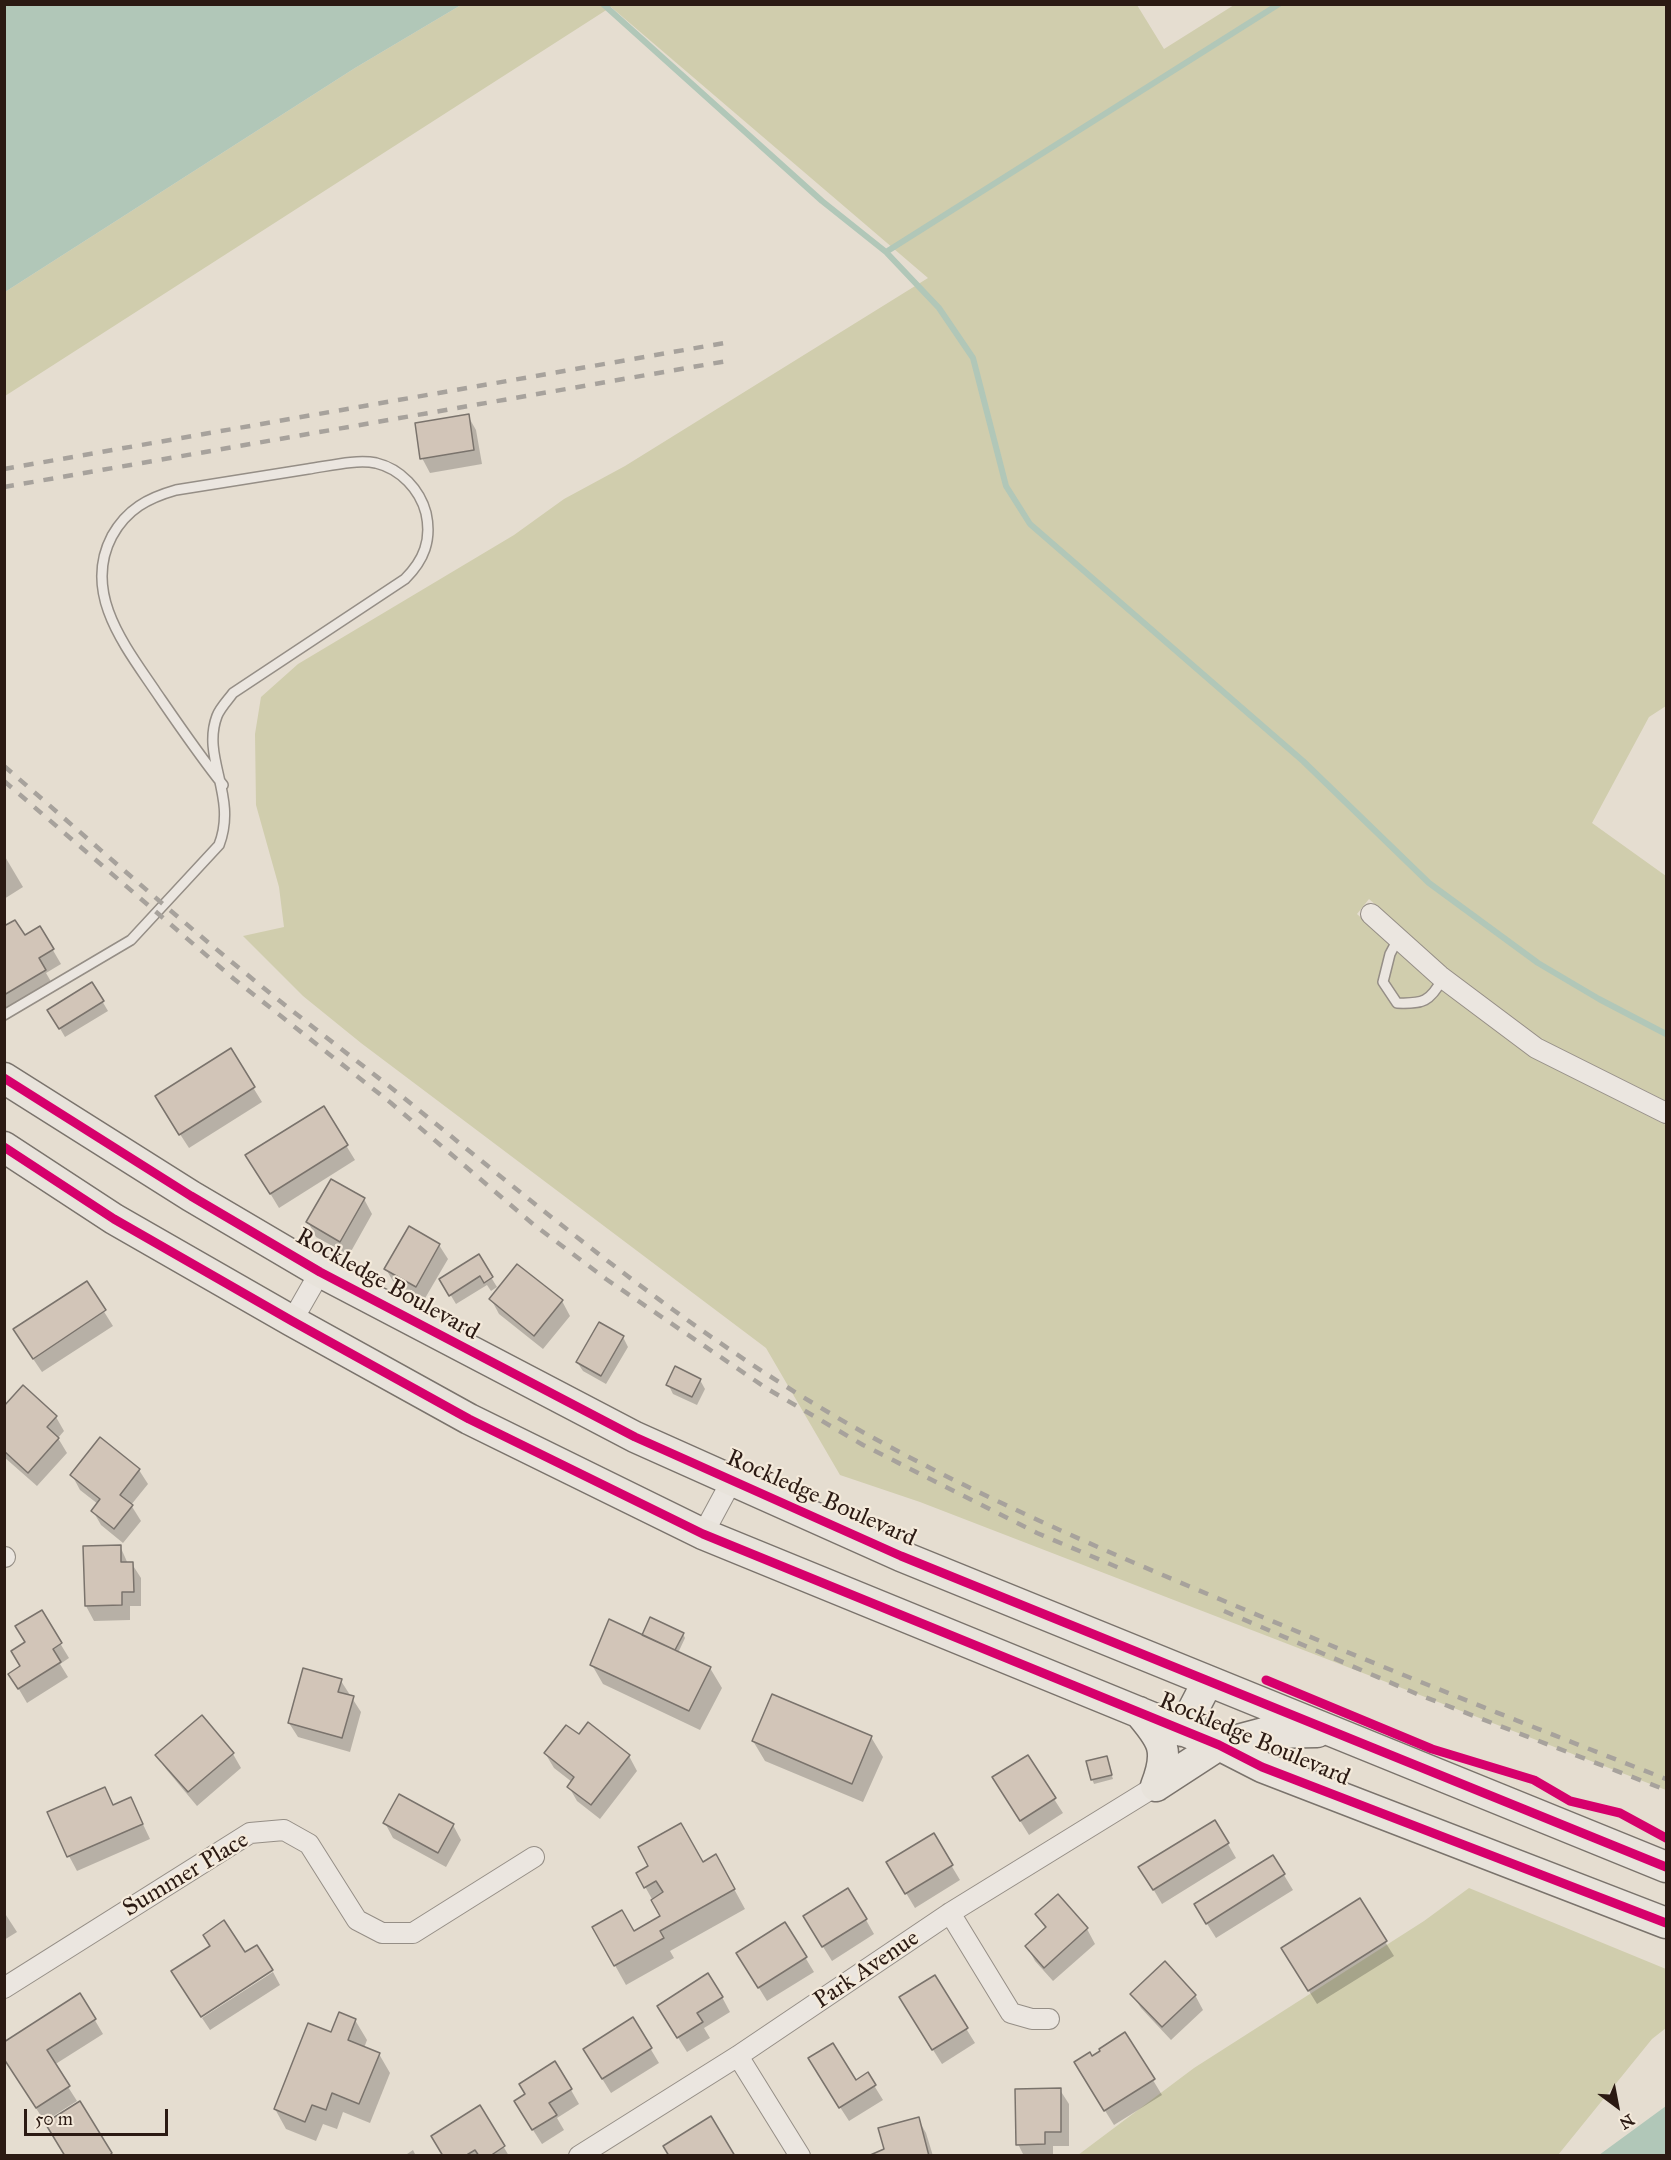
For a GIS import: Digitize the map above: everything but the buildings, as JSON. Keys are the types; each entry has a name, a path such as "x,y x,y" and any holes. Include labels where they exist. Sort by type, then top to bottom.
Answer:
{"main road":[{"name":"Rockledge Boulevard","path":"4,1078 191,1196 320,1272 614,1427 731,1482 901,1556 1329,1732 1666,1867"},
{"name":"Rockledge Boulevard","path":"4,1147 114,1219 469,1419 703,1534 1182,1731 1219,1744 1262,1767 1666,1923"},
{"path":"1182,1731 1208,1681"},
{"path":"1139,1712 1155,1731 1164,1751 1162,1770 1156,1786"},
{"path":"1156,1786 1219,1744 1264,1733 1329,1732"}],"street":[{"path":"1371,914 1443,978 1536,1048 1666,1113"},
{"path":"292,1321 320,1272"},
{"path":"703,1534 731,1482"},
{"name":"Park Avenue","path":"579,2156 738,2056 950,1913 1156,1786"},
{"name":"Summer Place","path":"4,1988 250,1833 284,1830 309,1844 357,1920 382,1933 413,1933 534,1857"},
{"path":"950,1913 1011,2013 1032,2019 1049,2019"},
{"path":"738,2056 800,2156"}],"lane":[{"path":"4,1014 131,940 158,914 219,844 226,828 223,785 214,759 213,729 217,713 233,693 405,579 418,566 427,546 429,525 416,489 401,475 376,464 345,464 176,490 151,497 131,510 116,528 105,549 100,570 107,609 133,657 198,754 223,785"},
{"path":"1398,939 1390,954 1383,982 1397,1003 1420,1004 1435,994 1443,978"}],"shaded area":[{"path":"5,4 461,5 355,68 5,292"},
{"path":"461,5 1137,5 1164,49 1234,5 1666,5 1666,706 1649,717 1592,823 1666,876 1666,1101 1541,1039 1446,968 1369,899 1357,914 1435,985 1533,1058 1666,1125 1666,1790 920,1502 840,1475 766,1348 361,1043 303,996 243,936 284,927 279,887 256,805 255,734 261,697 298,664 514,535 564,499 625,466 928,278 611,7 5,396 5,292 355,68"},
{"path":"1469,1888 1666,1969 1666,2028 1652,2039 1558,2155 1078,2155 1194,2068 1424,1921"},
{"path":"1666,2106 1666,2155 1599,2155"}],"waterway":[{"path":"603,4 822,201 886,252 939,308 973,358 1006,486 1030,524 1303,761 1429,883 1538,963 1599,999 1666,1034"},
{"path":"886,252 1279,4"}],"railway":[{"path":"4,469 730,342"},
{"path":"4,487 727,361"},
{"path":"4,766 244,972 563,1226 675,1311 791,1390 899,1452 993,1499 1090,1543 1343,1650 1666,1779"},
{"path":"4,781 234,979 391,1103 533,1224 606,1279 766,1388 863,1445 1037,1533 1124,1570"},
{"path":"1224,1611 1417,1694 1666,1790"}],"cycle path":[{"path":"4,1078 191,1196 320,1272 635,1437 901,1556 1666,1867"},
{"path":"4,1147 114,1219 469,1419 703,1534 1219,1745 1262,1767 1666,1923"},
{"path":"1266,1680 1432,1749 1534,1780 1570,1801 1620,1813 1666,1838"}]}
